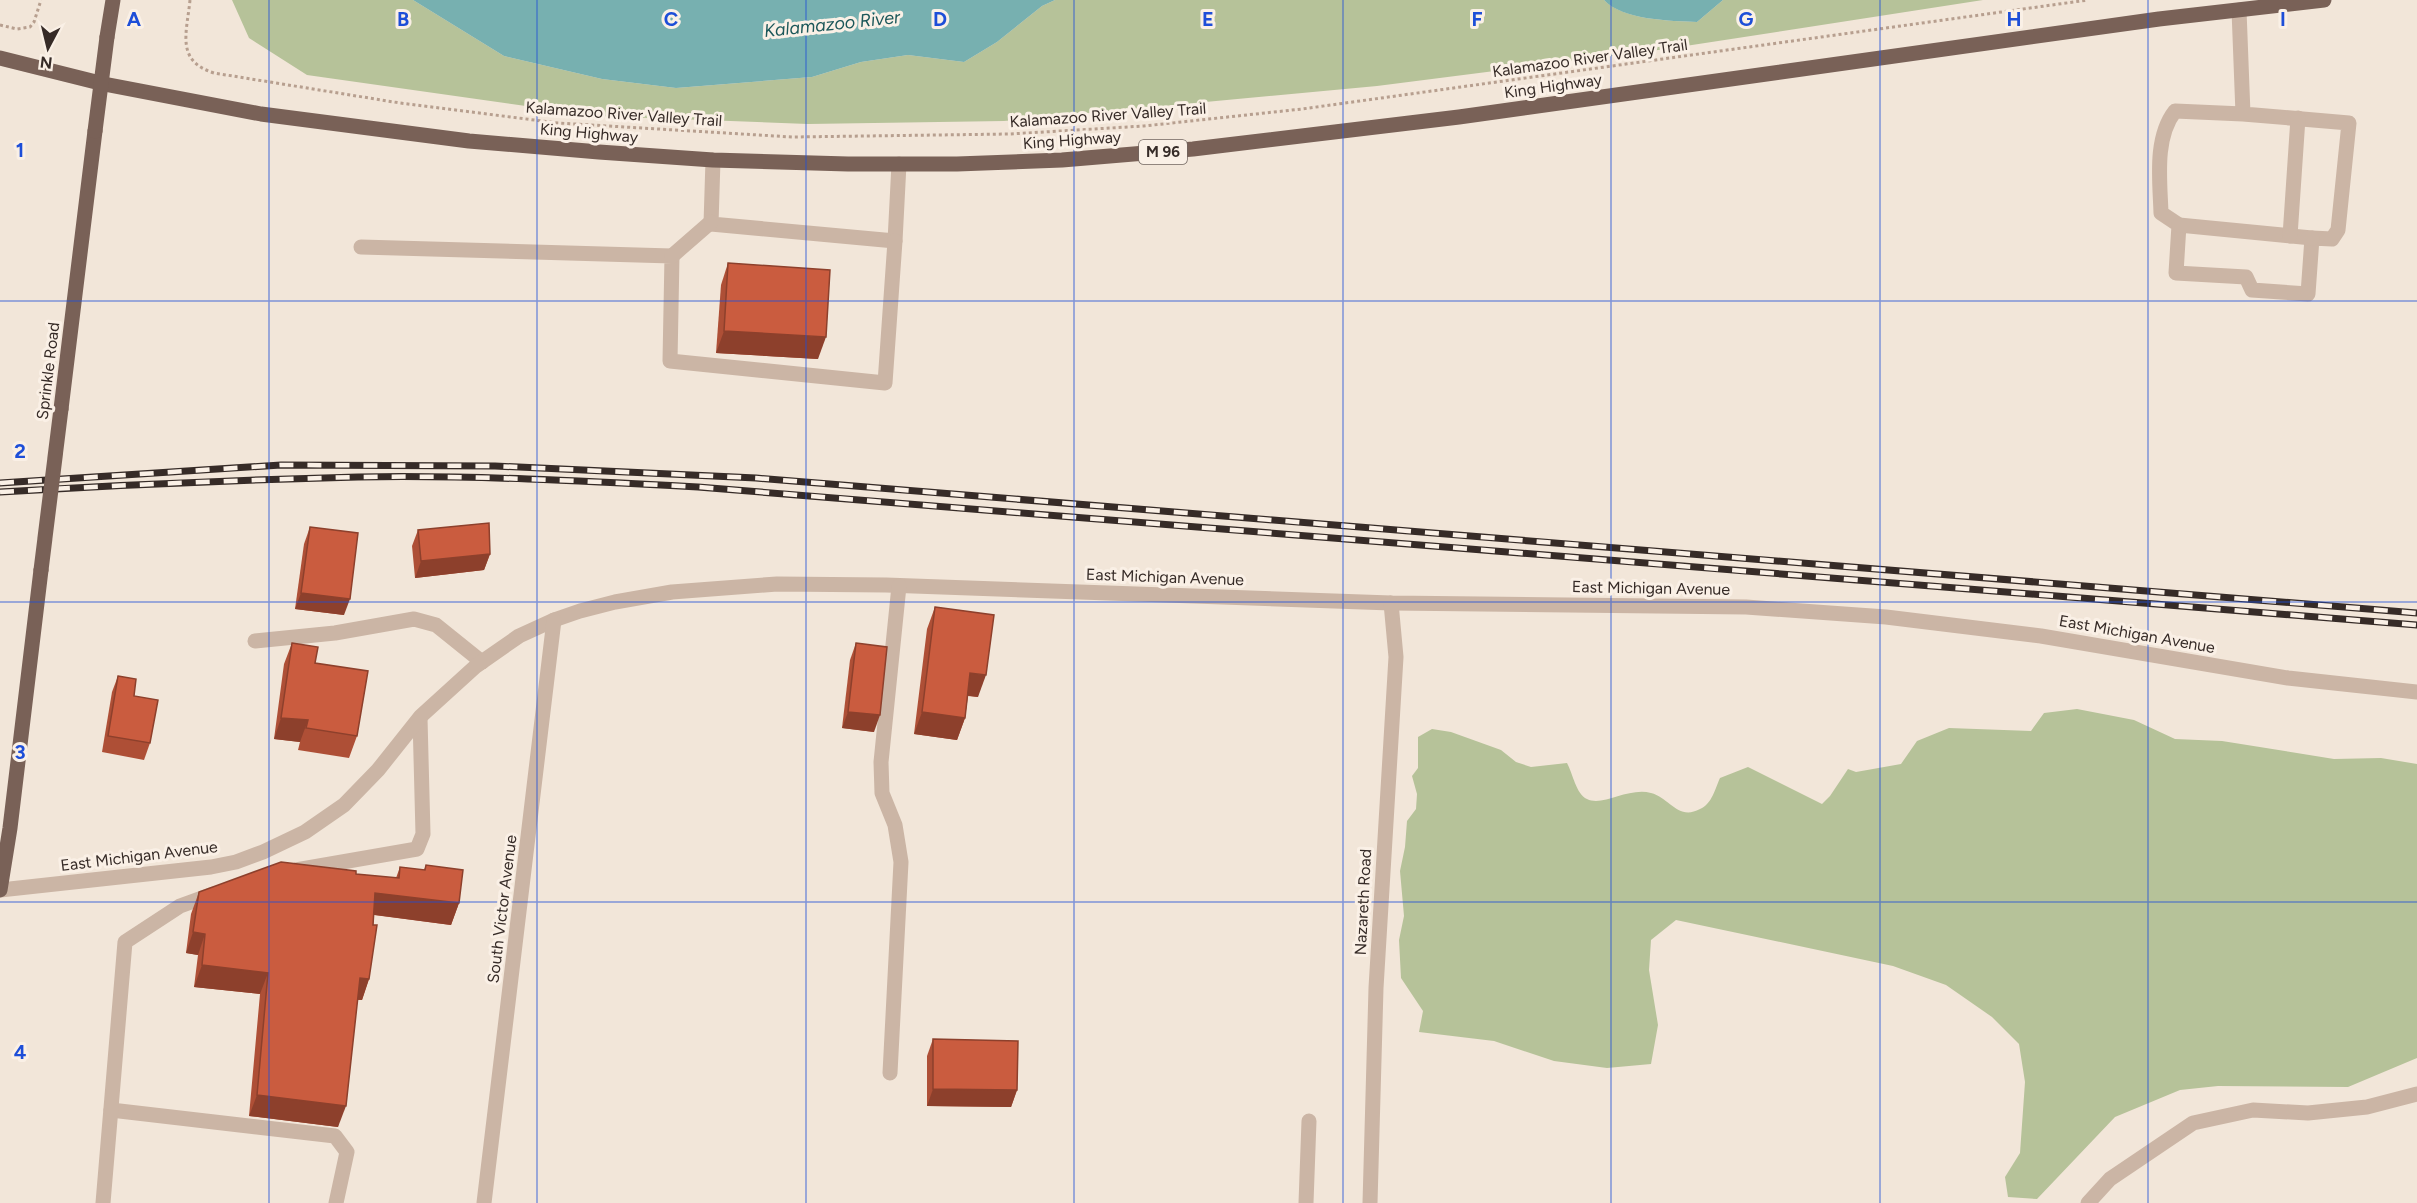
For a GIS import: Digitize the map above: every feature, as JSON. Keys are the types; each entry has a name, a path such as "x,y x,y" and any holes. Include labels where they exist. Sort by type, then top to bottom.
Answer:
{"main road":[{"name":"Sprinkle Road","path":"0,890 10,828 113,0"},
{"name":"King Highway","path":"0,58 104,84 316,122 493,143 713,160 899,164 1062,160 1193,149 1459,117 2158,19 2324,0"}],"street":[{"path":"2239,10 2244,114"},
{"path":"2175,111 2244,114 2349,123 2338,230 2332,239 2179,225 2161,213 2160,160 2166,122 2175,111"},
{"path":"2290,236 2298,118"},
{"path":"711,222 713,160"},
{"path":"672,256 669,361 885,382 899,164"},
{"path":"362,247 672,256 711,222 895,241"},
{"path":"2179,225 2176,273 2246,277 2252,290 2308,294 2312,238"},
{"name":"East Michigan Avenue","path":"0,890 200,869 236,862 263,852 305,832 344,805 378,770 420,718 482,662 519,636 554,620 615,602 672,592 777,584 1391,603 1746,607 1886,617 2041,636 2288,678 2417,692"},
{"path":"890,1073 901,862 895,825 882,793 881,762 898,586"},
{"name":"Nazareth Road","path":"1370,1203 1376,988 1395,657 1391,603"},
{"path":"255,641 335,633 414,619 436,625 482,662"},
{"name":"South Victor Avenue","path":"484,1203 554,620"},
{"path":"276,873 417,849 423,834 420,718"},
{"path":"103,1203 125,942 180,906 222,891"},
{"path":"2088,1203 2110,1179 2193,1123 2253,1110 2308,1113 2367,1107 2417,1094"},
{"path":"111,1110 335,1136 347,1152 336,1203"},
{"path":"1306,1203 1310,1121"}],"path":[{"path":"0,25 17,29 30,27 34,22 40,0"},
{"name":"Kalamazoo River Valley Trail","path":"190,0 186,39 189,56 202,69 214,73 400,103 516,118 625,128 792,137 1020,133 1144,126 1223,118 1533,79 2088,0"}],"green space":[{"path":"232,0 413,0 504,56 602,79 676,88 812,77 861,62 908,55 964,62 997,42 1042,6 1055,0 1604,0 1612,7 1635,15 1661,20 1697,22 1723,0 1983,0 1666,49 1377,86 1004,121 808,124 597,116 307,75 249,38"},
{"path":"2077,709 2134,720 2175,739 2222,741 2334,759 2381,758 2417,764 2417,1058 2348,1087 2218,1086 2180,1090 2115,1117 2037,1199 2008,1197 2005,1177 2020,1153 2025,1082 2019,1044 1992,1017 1946,985 1893,966 1676,920 1651,940 1649,970 1658,1025 1651,1064 1607,1068 1554,1061 1494,1041 1419,1032 1423,1011 1401,978 1399,940 1404,916 1400,871 1407,821 1416,809 1417,794 1412,776 1418,768 1418,737 1432,729 1451,732 1501,750 1516,762 1531,767 1567,763 1577,788 1583,796 1593,801 1634,793 1651,793 1680,811 1692,812 1707,804 1720,778 1748,767 1822,804 1848,769 1856,772 1901,764 1917,741 1949,728 2031,731 2044,713"}],"water":[{"name":"Kalamazoo River","path":"413,0 1055,0 1042,6 997,42 964,62 908,55 861,62 812,77 676,88 602,79 504,56"},
{"path":"1604,0 1723,0 1697,22 1661,20 1634,15 1612,7"}],"building":[{"path":"728,263 830,270 826,337 724,331"},
{"path":"489,523 490,554 421,561 418,530"},
{"path":"310,527 358,533 350,599 301,593"},
{"path":"935,607 994,615 986,675 970,673 965,718 922,712"},
{"path":"292,643 318,647 315,663 368,671 357,736 306,728 308,720 281,718"},
{"path":"856,643 887,647 880,715 848,712"},
{"path":"118,676 136,679 134,696 158,700 150,743 108,736"},
{"path":"281,862 356,871 356,874 399,878 400,867 425,870 426,865 463,870 459,903 375,893 373,925 377,925 369,979 360,978 346,1106 257,1095 268,973 202,965 205,934 193,932 199,892"},
{"path":"933,1039 1018,1041 1017,1090 933,1089"}],"railway":[{"path":"0,483 281,465 495,466 756,478 2417,613"},
{"path":"0,492 358,477 528,479 698,487 2417,625"}]}
